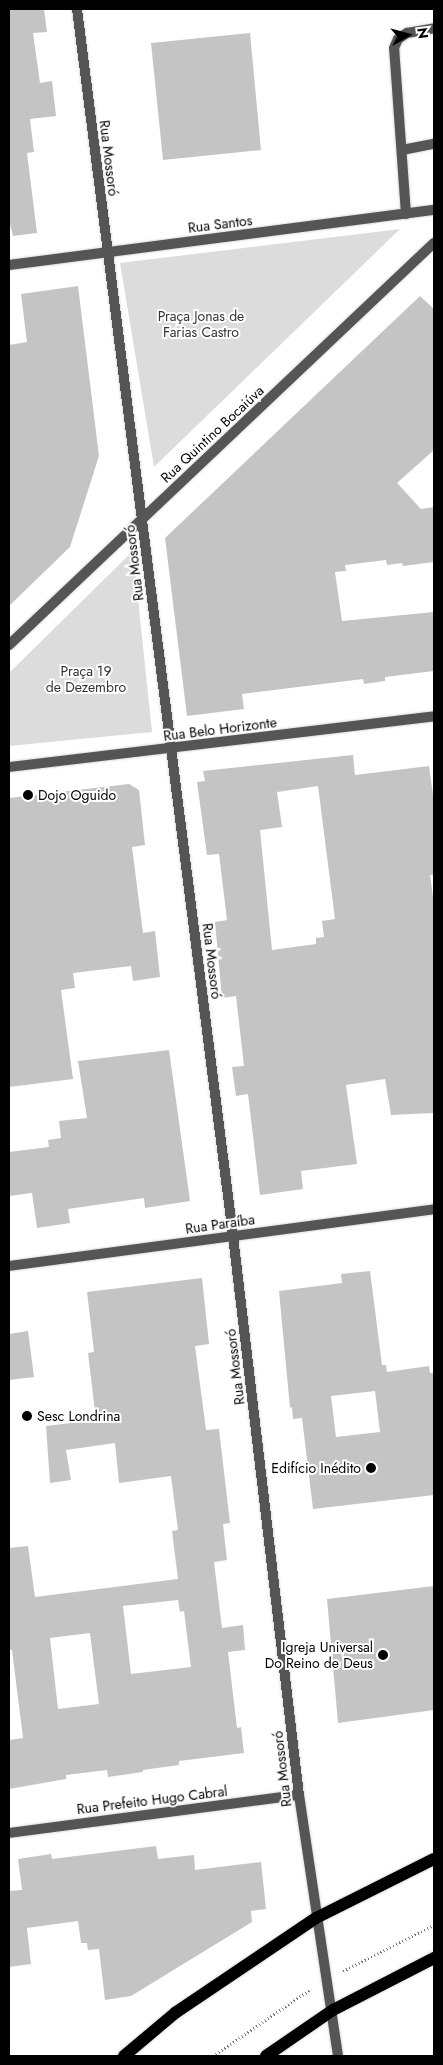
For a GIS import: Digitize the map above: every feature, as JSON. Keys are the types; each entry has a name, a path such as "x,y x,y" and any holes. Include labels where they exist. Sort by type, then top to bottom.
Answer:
{"main road":[{"path":"124,2056 175,2013 316,1918 434,1859"},
{"path":"266,2056 333,2010 434,1958"}],"street":[{"name":"Rua Mossoró","path":"77,9 233,1236 299,1795 316,1918 333,2010 338,2056"},
{"path":"406,214 394,48 398,39 407,33 434,28"},
{"path":"402,150 434,144"},
{"name":"Rua Santos","path":"9,264 434,210"},
{"name":"Rua Quintino Bocaiúva","path":"9,645 434,244"},
{"name":"Rua Belo Horizonte","path":"9,767 172,749 434,716"},
{"name":"Rua Paraíba","path":"9,1266 434,1209"},
{"name":"Rua Prefeito Hugo Cabral","path":"9,1832 299,1795"}],"green space":[{"name":"Praça Jonas de Farias Castro","path":"400,229 154,467 120,263"},
{"name":"Praça 19 de Dezembro","path":"133,551 152,732 9,746 9,673"}],"building":[{"path":"9,9 44,9 47,32 33,33 40,83 52,81 56,116 30,119 34,152 27,153 37,233 13,236 9,220"},
{"path":"250,33 261,150 163,160 151,43"},
{"path":"78,286 99,456 70,547 9,606 9,345 27,342 21,294"},
{"path":"420,296 434,309 434,450 397,483 421,509 434,507 434,562 403,566 402,563 387,565 386,560 345,565 346,571 335,572 342,621 434,612 434,671 385,677 385,681 364,684 363,679 242,694 244,709 187,716 165,538"},
{"path":"353,755 355,775 429,766 434,802 434,875 430,875 434,904 434,1113 391,1115 385,1079 346,1085 357,1164 301,1171 303,1189 260,1195 248,1094 236,1096 232,1067 244,1066 236,996 222,998 215,922 227,920 219,854 207,855 197,782 205,781 203,771","holes":["318,786 335,919 322,921 324,937 316,938 316,944 272,950 260,830 282,827 277,792"]},
{"path":"129,784 139,790 145,845 132,847 143,933 155,931 160,977 133,981 131,966 73,973 75,988 61,990 73,1079 9,1087 9,798"},
{"path":"169,1050 190,1201 145,1208 144,1198 68,1209 70,1223 37,1228 32,1193 9,1196 9,1152 49,1147 48,1140 61,1138 59,1121 87,1118 78,1061"},
{"path":"370,1271 382,1365 386,1365 387,1372 429,1366 430,1373 434,1373 434,1495 313,1509 302,1418 293,1419 292,1407 290,1408 279,1291 342,1283 341,1274","holes":["375,1391 380,1432 336,1437 331,1396"]},
{"path":"202,1278 209,1344 195,1346 206,1430 219,1429 230,1523 223,1524 227,1560 214,1562 222,1628 243,1625 245,1650 228,1652 237,1728 241,1727 244,1753 179,1761 179,1765 108,1777 107,1770 66,1775 66,1779 9,1789 9,1740 23,1738 12,1650 9,1650 9,1548 28,1546 35,1597 178,1579 172,1531 178,1530 171,1476 119,1483 115,1443 66,1450 71,1480 50,1483 46,1426 96,1420 88,1353 94,1352 87,1292","holes":["178,1600 180,1612 184,1611 191,1667 131,1674 123,1606","90,1633 99,1704 58,1709 50,1638"]},
{"path":"28,1331 34,1377 9,1380 9,1334"},
{"name":"Igreja Universal Do Reino de Deus","path":"434,1586 434,1710 338,1723 327,1599"},
{"path":"156,1846 158,1859 194,1855 195,1870 261,1862 266,1909 251,1911 252,1922 131,1996 105,2000 99,1949 88,1950 87,1943 81,1943 78,1921 27,1928 31,1964 9,1967 9,1891 22,1890 18,1859 51,1854 52,1859"}],"place":[{"name":"Dojo Oguido","path":"28,795"},
{"name":"Sesc Londrina","path":"27,1416"},
{"name":"Edifício Inédito","path":"371,1468"},
{"name":"Igreja Universal Do Reino de Deus","path":"383,1655"}]}
